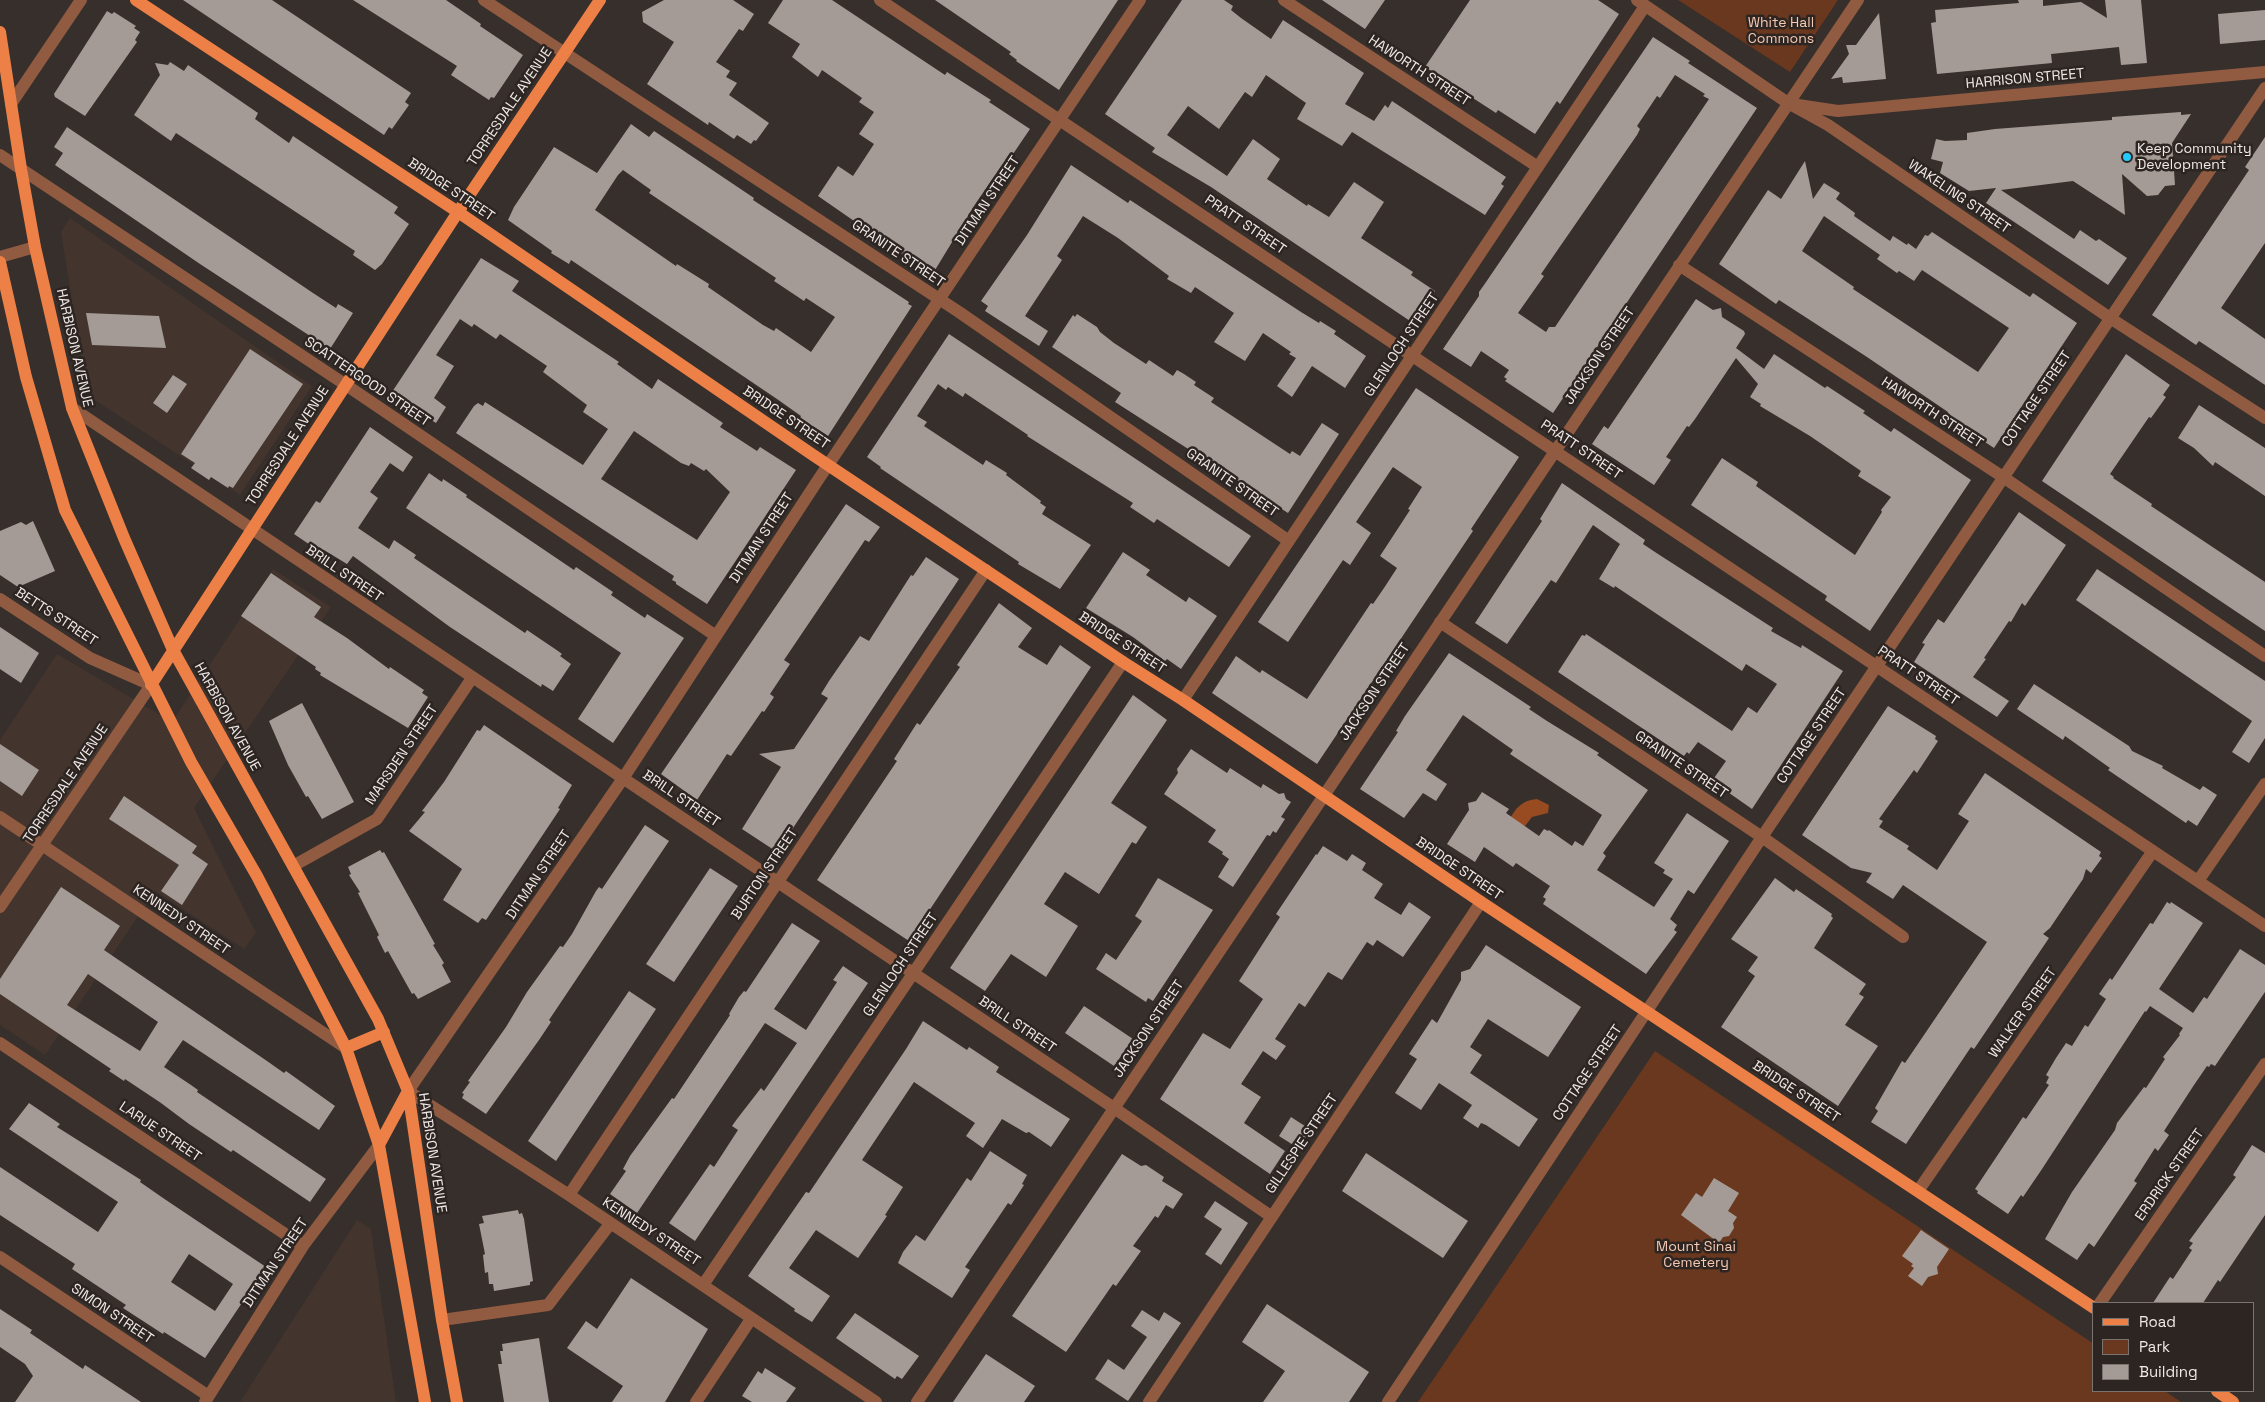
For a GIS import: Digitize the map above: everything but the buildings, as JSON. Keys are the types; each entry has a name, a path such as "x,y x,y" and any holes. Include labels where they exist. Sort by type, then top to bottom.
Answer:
{"main road":[{"name":"BRIDGE STREET","path":"136,0 458,212 829,465 1123,662 1183,700 1481,902 2092,1307"},
{"name":"TORRESDALE AVENUE","path":"151,685 458,212 600,0"},
{"name":"HARBISON AVENUE","path":"0,32 20,169 35,248 72,408 124,538 173,650 384,1032 408,1091 442,1320 457,1402"},
{"path":"0,262 26,377 65,510 191,762 257,876 346,1048 379,1145 425,1402"},
{"path":"346,1048 384,1032"},
{"path":"379,1145 408,1091"},
{"path":"2218,1392 2233,1402"}],"street":[{"path":"11,104 81,0"},
{"name":"GRANITE STREET","path":"484,0 959,312 1289,541"},
{"name":"PRATT STREET","path":"880,0 2265,926"},
{"name":"DITMAN STREET","path":"408,1091 624,777 829,465 1140,0"},
{"name":"HAWORTH STREET","path":"1284,0 1538,167"},
{"name":"JACKSON STREET","path":"917,1402 1858,0"},
{"name":"GLENLOCH STREET","path":"1183,700 1538,167 1641,3"},
{"name":"WAKELING STREET","path":"1641,3 1788,103 1828,125 2110,318 2265,418"},
{"name":"HARRISON STREET","path":"1788,103 1838,111 2265,72"},
{"name":"COTTAGE STREET","path":"1388,1402 1762,838 2265,88"},
{"name":"SCATTERGOOD STREET","path":"0,155 346,385 716,636"},
{"path":"0,257 35,248"},
{"name":"HAWORTH STREET","path":"1679,265 2003,477 2265,656"},
{"name":"BRILL STREET","path":"72,408 251,531 624,777 1272,1217"},
{"name":"BURTON STREET","path":"569,1195 986,570"},
{"name":"BETTS STREET","path":"0,599 90,658 151,685"},
{"name":"GRANITE STREET","path":"1440,622 1762,838 1903,938"},
{"name":"GLENLOCH STREET","path":"704,1285 1123,662"},
{"name":"MARSDEN STREET","path":"293,866 377,819 472,678"},
{"name":"TORRESDALE AVENUE","path":"0,907 151,685"},
{"path":"2198,881 2265,784"},
{"name":"KENNEDY STREET","path":"0,817 346,1048"},
{"name":"WALKER STREET","path":"1918,1191 2153,851"},
{"name":"GILLESPIE STREET","path":"1149,1402 1481,902"},
{"name":"LARUE STREET","path":"0,1043 303,1246"},
{"name":"ERDRICK STREET","path":"2101,1302 2265,1064"},
{"name":"KENNEDY STREET","path":"408,1091 569,1195 704,1285 751,1320 876,1402"},
{"name":"DITMAN STREET","path":"206,1399 303,1246 379,1145"},
{"path":"442,1320 548,1304 610,1224"},
{"name":"SIMON STREET","path":"0,1257 206,1399"},
{"path":"696,1402 751,1320"}],"shaded area":[{"path":"70,218 312,386 240,495 87,395 61,232"},
{"path":"273,569 331,607 194,808 256,933 244,949 155,891 45,1055 0,1025 0,740 57,654 172,722"},
{"path":"1537,799 1549,805 1548,813 1532,817 1525,826 1509,820 1520,805"},
{"path":"357,1220 371,1229 396,1402 240,1402"}],"green space":[{"name":"White Hall Commons","path":"1678,0 1838,0 1790,72"},
{"name":"Mount Sinai Cemetery","path":"1655,1051 2092,1343 2092,1392 2166,1392 2181,1402 1418,1402"}],"place":[{"name":"Keep Community Development","path":"2127,157"}]}
